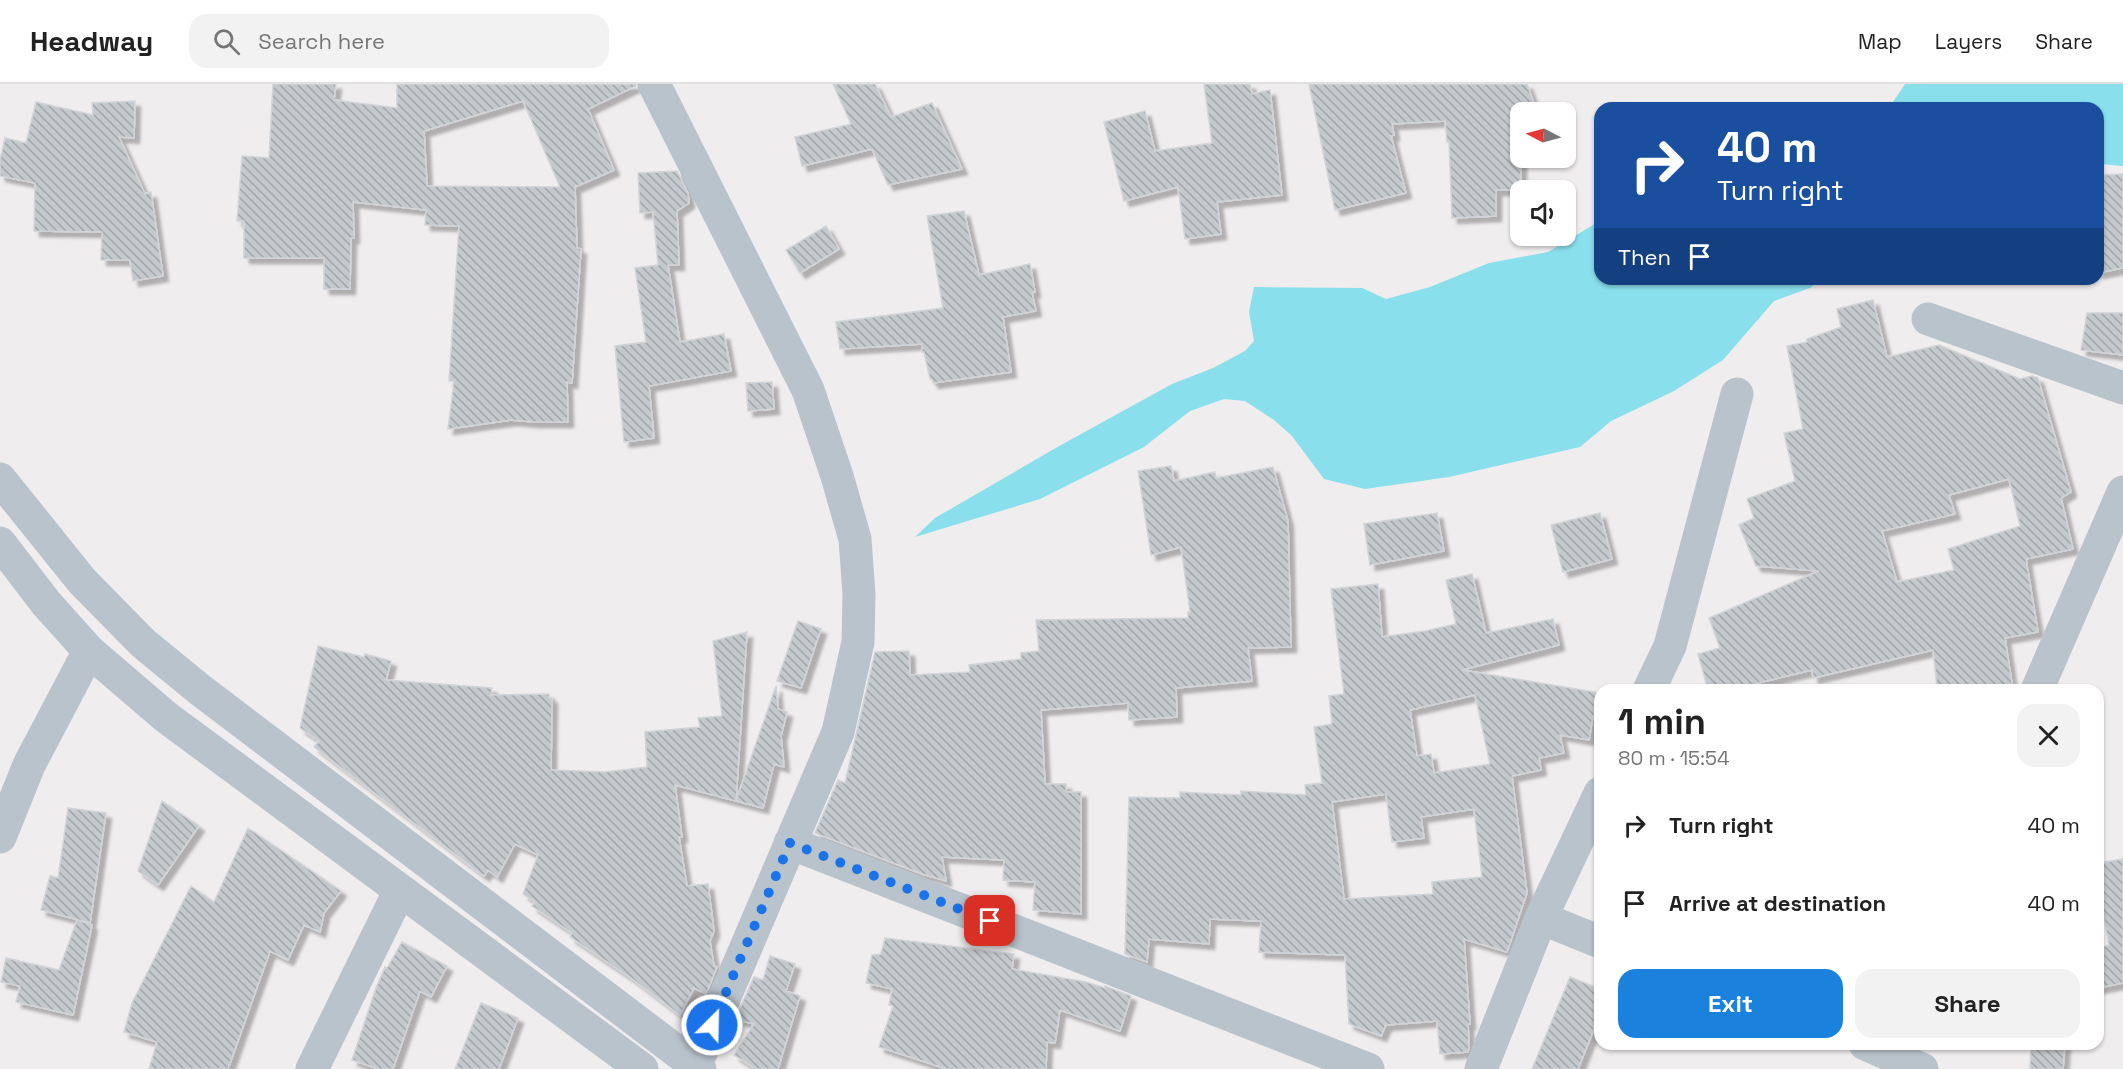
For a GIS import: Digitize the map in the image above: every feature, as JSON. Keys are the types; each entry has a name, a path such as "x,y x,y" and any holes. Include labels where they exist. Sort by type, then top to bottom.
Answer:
{"street":[{"path":"0,480 82,581 143,643 199,689 696,1068 838,732 858,642 859,594 855,539 808,390 654,84"},
{"path":"1928,319 2123,388"},
{"path":"1652,684 1670,646 1737,394"},
{"path":"2040,684 2123,492"},
{"path":"0,543 46,603 89,651 166,717 642,1069"},
{"path":"0,837 29,765 89,651"},
{"path":"1481,1069 1541,918 1594,806"},
{"path":"790,843 1368,1069"},
{"path":"312,1069 400,890"},
{"path":"1541,918 1594,940"},
{"path":"1876,1052 1922,1069"}],"water":[{"path":"1905,84 2123,84 2123,166 2104,164 2104,102 1893,102"},
{"path":"1594,224 1594,285 1814,285 1774,301 1723,360 1674,391 1611,421 1580,447 1449,477 1365,489 1324,479 1292,436 1274,420 1245,401 1224,399 1190,411 1144,447 1040,499 915,537 935,518 1061,445 1172,384 1213,368 1245,351 1254,341 1249,312 1254,287 1362,288 1386,299 1430,287 1489,263 1548,252 1558,246 1576,246 1576,235"}],"building":[{"path":"273,84 336,84 334,100 397,108 397,84 635,84 636,86 588,109 614,170 575,187 577,248 581,249 572,383 567,382 568,422 511,420 448,429 454,381 449,381 459,226 425,225 426,210 353,202 354,238 351,238 350,289 324,289 324,258 244,258 244,221 237,221 242,156 269,158","holes":["523,101 560,187 427,186 424,131"]},
{"path":"833,84 875,84 891,117 932,103 962,169 888,185 872,149 802,166 795,137 851,124"},
{"path":"1204,84 1250,84 1252,94 1270,90 1282,195 1217,202 1221,234 1185,239 1178,187 1124,201 1104,122 1145,111 1155,151 1212,143"},
{"path":"1309,84 1527,84 1533,102 1510,102 1510,168 1521,168 1521,180 1510,180 1510,190 1496,190 1496,216 1452,218 1449,142 1447,142 1445,121 1392,124 1394,135 1391,136 1406,193 1335,210"},
{"path":"135,101 134,138 119,137 145,194 151,192 163,276 133,281 130,260 101,260 102,232 34,231 35,183 0,176 0,160 5,138 26,143 36,102 93,115 92,103"},
{"path":"677,171 688,194 689,203 677,211 679,265 668,265 680,342 724,334 731,371 649,386 654,438 624,442 615,346 646,342 635,268 658,265 653,212 640,213 638,173"},
{"path":"2123,174 2123,268 2104,272 2104,175"},
{"path":"964,211 979,275 1030,264 1036,311 1003,317 1011,372 933,383 924,352 922,352 922,344 840,349 836,322 943,308 927,216"},
{"path":"826,226 839,249 800,273 786,250"},
{"path":"1873,300 1887,357 1939,345 2020,379 2032,376 2038,378 2071,492 2061,498 2073,549 2026,559 2038,632 2005,638 2012,684 1937,684 1933,650 1813,678 1812,670 1756,684 1706,684 1698,654 1720,648 1709,618 1819,571 1756,566 1739,525 1754,518 1747,499 1795,481 1784,433 1803,429 1787,346 1807,342 1807,339 1841,327 1837,309","holes":["2009,479 2020,526 1948,549 1954,570 1897,582 1882,531 1955,514 1949,495"]},
{"path":"2087,313 2123,313 2123,355 2081,350"},
{"path":"772,382 774,409 748,411 746,383"},
{"path":"1171,466 1174,481 1215,472 1216,478 1273,467 1288,521 1291,647 1248,648 1252,681 1176,688 1177,717 1129,720 1128,703 1041,710 1045,784 1066,784 1066,792 1081,792 1081,914 1033,910 1035,882 1003,880 1004,860 942,857 946,881 815,833 838,780 845,783 875,652 909,651 910,675 970,672 969,665 1021,659 1021,653 1039,651 1036,620 1188,618 1188,612 1190,612 1181,547 1151,555 1138,471"},
{"path":"1437,513 1444,551 1370,565 1364,524"},
{"path":"1600,513 1612,559 1563,572 1551,525"},
{"path":"1472,574 1486,633 1553,619 1559,645 1462,670 1594,692 1594,716 1589,740 1560,735 1564,753 1539,758 1541,770 1512,776 1527,893 1507,952 1464,939 1470,1024 1468,1024 1468,1052 1440,1054 1437,1021 1386,1025 1381,1036 1349,1024 1345,955 1259,952 1261,921 1210,919 1209,944 1149,939 1147,962 1125,954 1129,797 1180,798 1180,792 1241,795 1241,791 1306,795 1305,785 1322,783 1314,727 1332,724 1329,696 1344,694 1331,589 1378,584 1382,637 1456,624 1446,580","holes":["1475,695 1490,764 1434,773 1431,754 1417,756 1410,710","1386,794 1392,842 1424,838 1421,817 1474,809 1482,877 1432,882 1433,894 1344,899 1332,802"]},
{"path":"798,621 821,629 801,688 777,681"},
{"path":"747,632 736,801 675,785 682,837 679,837 687,886 708,884 714,931 710,941 714,966 717,967 706,994 694,988 680,1015 631,978 570,937 572,933 532,906 535,902 523,894 538,855 515,844 497,877 488,870 484,876 314,747 319,741 300,728 318,646 391,661 386,680 492,688 491,695 549,694 549,698 552,698 551,770 605,772 647,767 645,732 700,727 698,718 722,716 713,641"},
{"path":"776,686 778,709 787,712 781,736 784,767 774,764 763,808 736,801"},
{"path":"162,801 199,826 158,885 138,871"},
{"path":"68,808 106,813 90,923 41,910 50,876 58,878"},
{"path":"248,828 341,891 324,913 320,932 304,925 288,960 270,951 228,1069 149,1069 157,1042 124,1032 132,1003 191,886 214,902"},
{"path":"2123,859 2123,983 2104,987 2104,946 2109,945 2104,918 2104,862"},
{"path":"77,920 92,925 73,1015 16,1002 20,986 1,982 6,958 59,970"},
{"path":"885,938 1014,954 1012,969 1086,982 1105,988 1105,986 1131,996 1120,1031 1060,1010 1055,1043 1047,1042 1046,1069 947,1069 879,1047 893,1006 889,1005 892,989 866,983 872,955 881,954"},
{"path":"402,942 447,966 431,997 420,991 393,1069 379,1069 352,1060 376,988 385,967 387,968"},
{"path":"770,956 795,964 786,991 800,996 778,1069 756,1069 734,1055 754,1024 738,1020 740,1014 738,1013 754,977 763,980"},
{"path":"1570,977 1594,987 1594,1029 1578,1069 1532,1069"},
{"path":"481,1003 518,1018 499,1069 455,1069"},
{"path":"2031,1050 2065,1050 2063,1069 2030,1069"}],"route":[{"path":"712,1025 790,843 990,921"}]}
